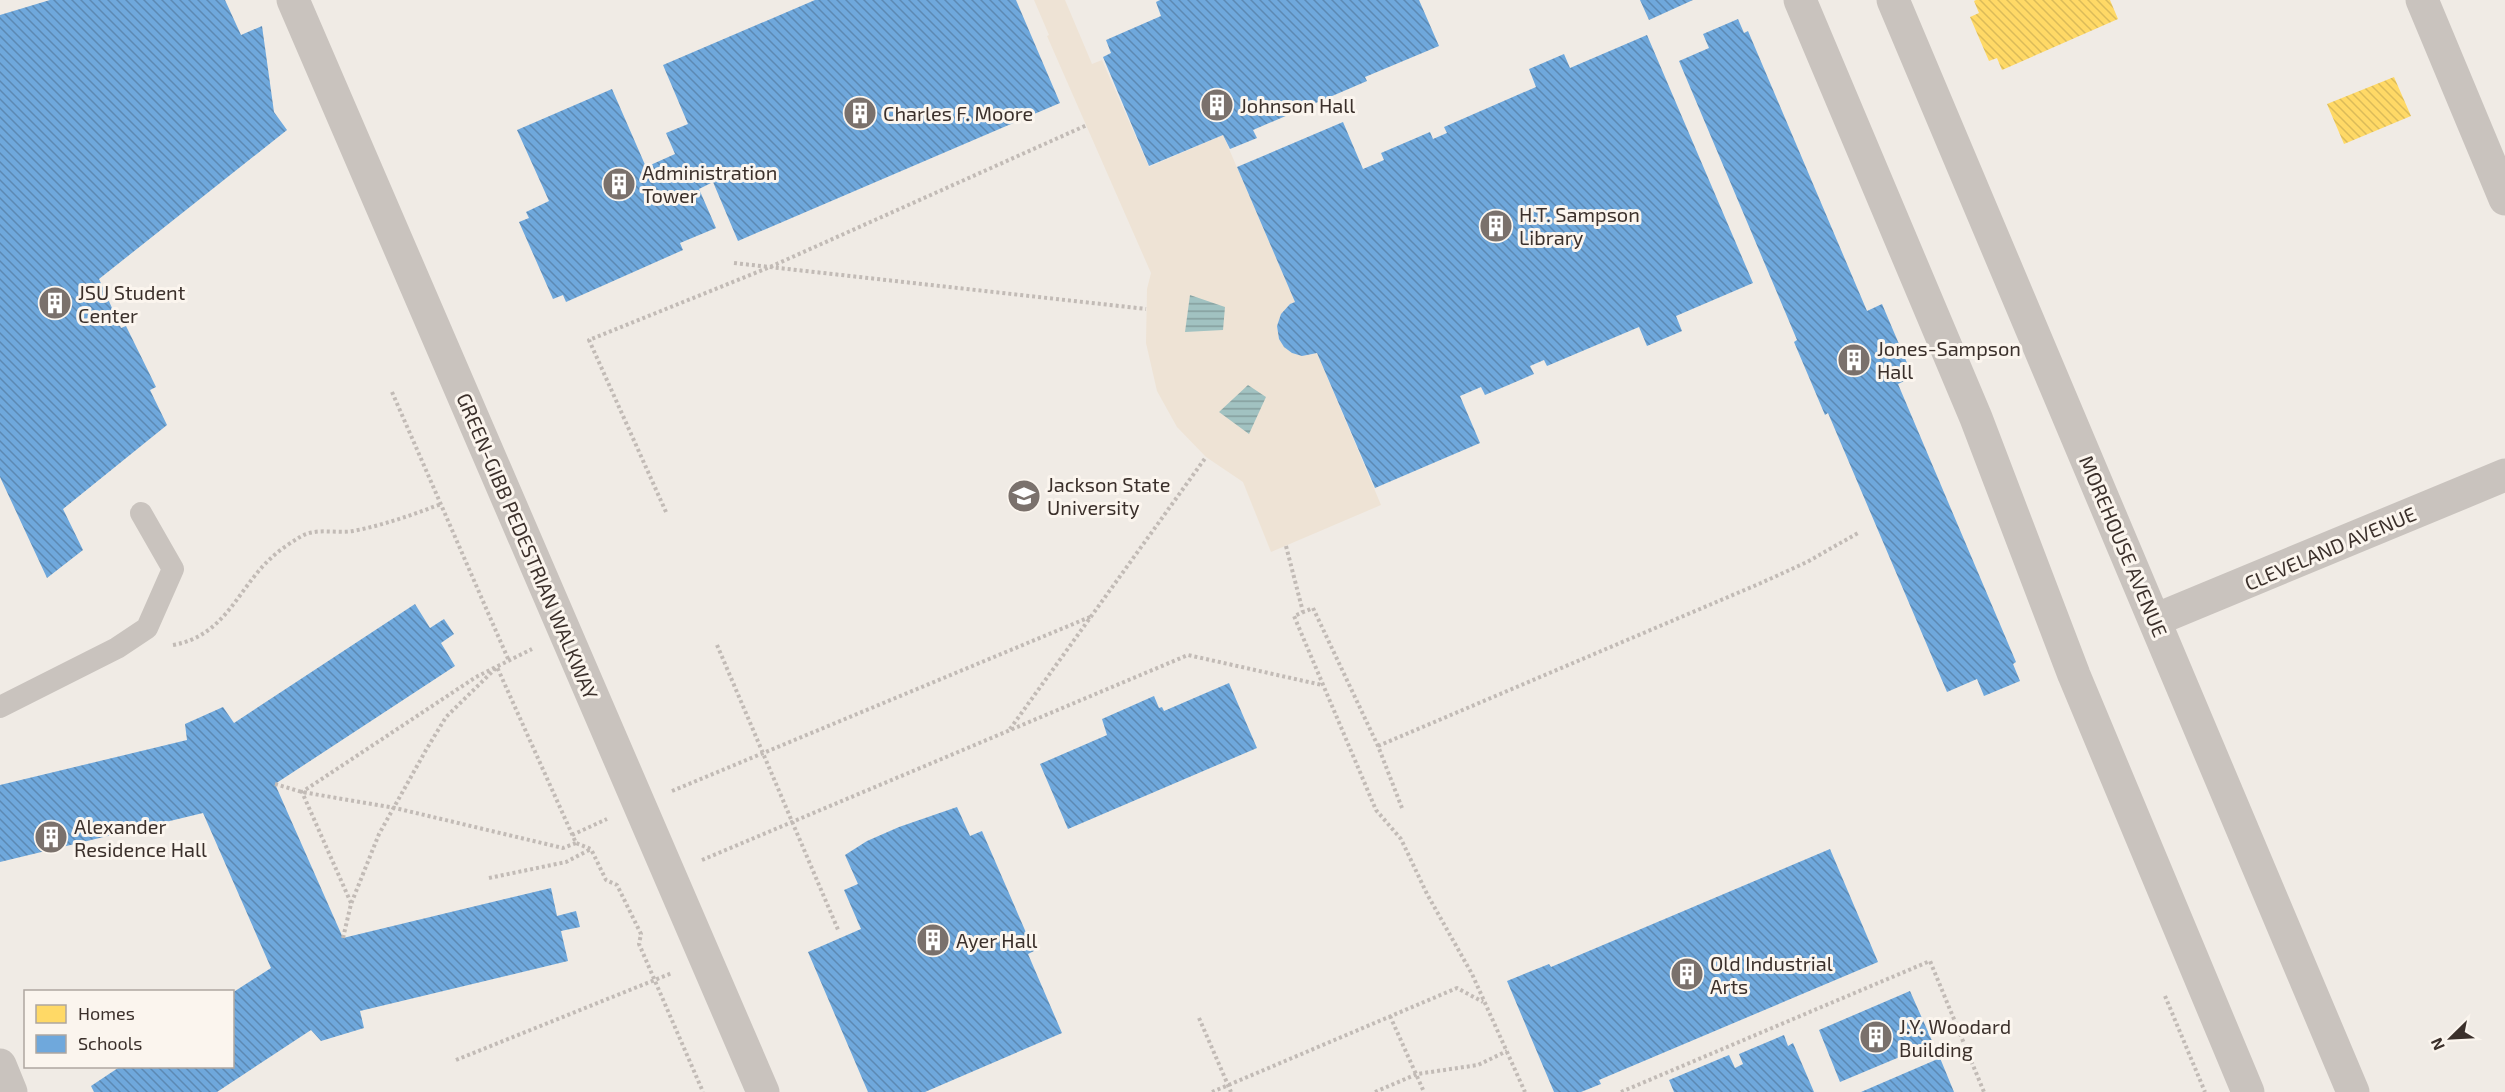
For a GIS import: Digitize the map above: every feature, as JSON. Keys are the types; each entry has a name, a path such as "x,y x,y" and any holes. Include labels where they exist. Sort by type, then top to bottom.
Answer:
{"street":[{"name":"GREEN-GIBB PEDESTRIAN WALKWAY","path":"293,0 763,1092"},
{"path":"1800,0 1976,417 2074,675 2248,1092"},
{"name":"MOREHOUSE AVENUE","path":"1893,0 2353,1092"},
{"path":"2422,0 2505,199"},
{"name":"CLEVELAND AVENUE","path":"2155,620 2505,475"},
{"path":"0,1065 11,1092"}],"lane":[{"path":"0,706 117,648 147,627 172,569 141,513"}],"path":[{"path":"666,512 589,340 770,267 1087,125"},
{"path":"734,263 1146,309"},
{"path":"392,392 509,661"},
{"path":"1010,731 1090,616 1206,457"},
{"path":"170,645 196,637 212,627 228,613 270,559 301,536 315,531 350,532 395,522 441,504"},
{"path":"1378,746 1779,575 1858,533"},
{"path":"1286,546 1303,612"},
{"path":"1402,808 1378,746 1313,608 1294,616 1376,810 1401,838 1427,894 1485,1003 1525,1092"},
{"path":"572,834 1090,616"},
{"path":"302,792 476,677 565,633"},
{"path":"717,645 839,932"},
{"path":"668,874 1188,655 1323,685"},
{"path":"343,938 351,903 379,834 446,717 496,667"},
{"path":"496,667 576,843"},
{"path":"275,784 302,792 394,808 563,848 576,843 591,849 606,880 617,885 641,934 639,944 703,1092"},
{"path":"302,792 351,903"},
{"path":"489,878 566,862 591,849"},
{"path":"456,1060 706,960"},
{"path":"1621,1092 1930,960 1984,1092"},
{"path":"1212,1092 1457,988 1485,1003"},
{"path":"1390,1016 1424,1092"},
{"path":"1199,1018 1231,1092"},
{"path":"1375,1092 1417,1074 1478,1065 1507,1051"}],"shaded area":[{"path":"1034,0 1065,0 1092,64 1102,60 1149,167 1223,135 1295,302 1281,314 1277,326 1279,339 1292,353 1302,356 1317,353 1381,505 1271,552 1243,482 1206,457 1177,427 1157,391 1146,343 1147,289 1151,273 1047,36 1049,35"}],"water":[{"path":"1190,295 1225,307 1223,330 1185,332"},
{"path":"1248,385 1266,397 1249,434 1219,412"}],"building: Homes":[{"path":"2110,0 2118,19 2002,70 1997,58 1989,61 1970,17 1979,13 1974,1"},
{"path":"2394,77 2411,116 2344,144 2327,104"}],"building: Schools":[{"name":"JSU Student Center","path":"50,0 225,0 241,35 262,26 274,112 287,130 99,279 121,328 126,326 156,387 150,390 167,425 63,509 83,550 47,578 0,477 0,15"},
{"name":"Charles F. Moore","path":"815,0 1016,0 1060,103 738,241 713,182 699,189 716,228 680,243 683,250 566,302 563,295 553,299 519,222 529,218 526,212 549,201 517,130 612,89 646,167 675,154 666,133 688,124 663,65"},
{"name":"Johnson Hall","path":"1160,0 1419,0 1439,46 1365,77 1367,81 1253,130 1257,138 1230,149 1223,135 1149,166 1103,57 1111,53 1106,40 1161,16 1156,2"},
{"path":"1640,0 1693,0 1649,20"},
{"name":"Jones-Sampson Hall","path":"1738,19 1744,33 1748,31 1867,311 1882,304 1913,377 1898,384 2016,662 2013,664 2020,681 1984,696 1977,679 1947,692 1828,413 1825,415 1794,342 1797,340 1679,61 1709,48 1703,34"},
{"name":"H.T. Sampson Library","path":"1647,35 1753,283 1676,316 1682,331 1647,346 1639,327 1547,366 1544,360 1530,366 1534,374 1485,395 1481,387 1460,396 1480,443 1375,488 1317,353 1302,356 1292,353 1279,339 1277,326 1281,314 1295,302 1237,167 1343,122 1363,169 1384,160 1381,153 1430,132 1433,139 1447,133 1444,127 1536,87 1529,69 1564,54 1570,68"},
{"name":"Alexander Residence Hall","path":"415,604 430,628 444,619 454,634 441,643 455,666 275,784 343,938 551,888 557,916 576,911 580,927 561,931 568,961 360,1011 364,1028 321,1041 311,1030 217,1092 94,1092 91,1086 118,1068 234,1068 234,992 271,968 203,813 0,862 0,785 187,740 185,724 223,707 234,723"},
{"path":"1229,683 1257,748 1068,829 1040,764 1107,735 1102,719 1154,696 1159,708 1162,707 1164,711"},
{"name":"Ayer Hall","path":"957,807 970,836 982,831 1034,951 1028,954 1062,1033 925,1092 868,1092 808,952 861,929 844,890 858,884 845,855 867,841 899,827"},
{"name":"Old Industrial Arts","path":"1830,849 1878,962 1599,1080 1601,1084 1581,1092 1554,1092 1507,981 1549,964 1551,967"},
{"name":"J.Y. Woodard Building","path":"1910,991 1933,1043 1840,1082 1819,1030"},
{"path":"1784,1035 1788,1046 1793,1043 1814,1092 1674,1092 1669,1080 1729,1055 1735,1068 1743,1064 1739,1054"},
{"name":"J.Y. Woodard Building","path":"1940,1058 1954,1092 1861,1092"}],"place":[{"name":"Johnson Hall","path":"1217,105"},
{"name":"Charles F. Moore","path":"860,113"},
{"name":"Administration Tower","path":"619,184"},
{"name":"H.T. Sampson Library","path":"1496,226"},
{"name":"JSU Student Center","path":"55,303"},
{"name":"Jones-Sampson Hall","path":"1854,360"},
{"name":"Jackson State University","path":"1024,496"},
{"name":"Alexander Residence Hall","path":"51,837"},
{"name":"Ayer Hall","path":"933,940"},
{"name":"Old Industrial Arts","path":"1687,974"},
{"name":"J.Y. Woodard Building","path":"1876,1037"}]}
